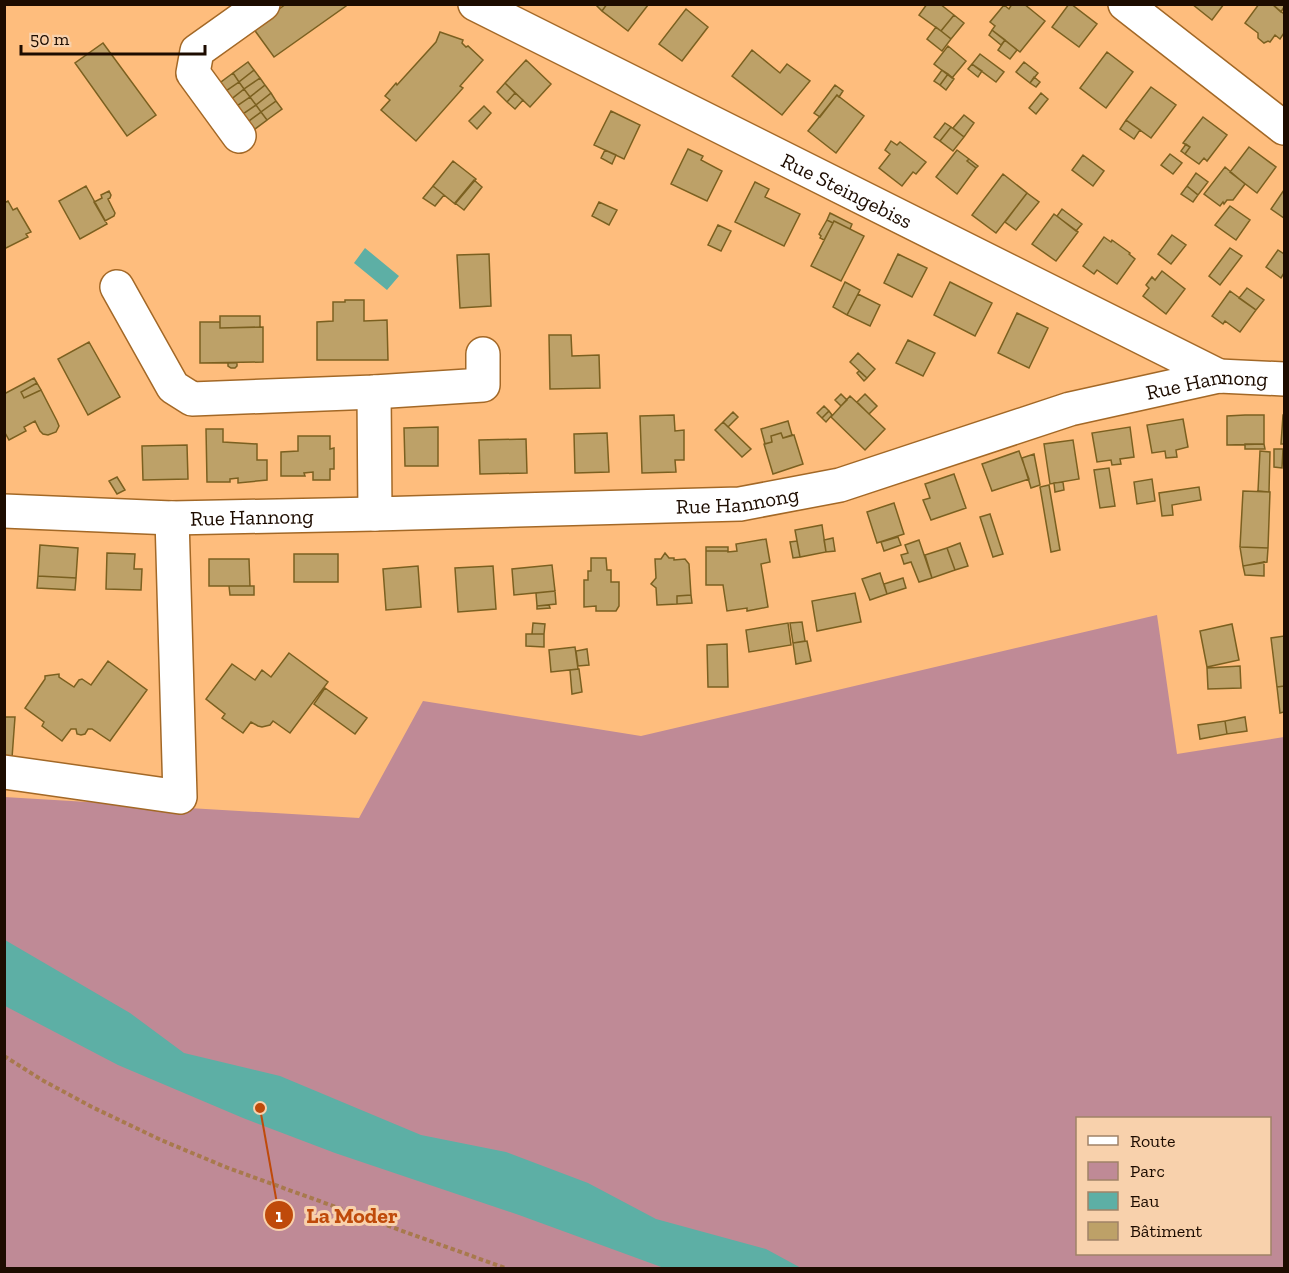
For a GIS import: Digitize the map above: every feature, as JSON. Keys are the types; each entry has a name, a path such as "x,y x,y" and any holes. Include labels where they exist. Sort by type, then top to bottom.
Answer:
{"street":[{"path":"239,136 194,73 196,51 263,4"},
{"name":"Rue Steingebiss","path":"475,4 1219,376"},
{"path":"1125,4 1284,128"},
{"path":"117,287 173,387 192,399 483,385 483,354"},
{"name":"Rue Hannong","path":"4,511 172,518 740,504 840,485 1070,409 1219,376 1284,379"},
{"path":"374,392 375,514"},
{"name":"Rue Hannong","path":"4,772 180,797 172,518"}],"path":[{"path":"4,1056 92,1107 190,1152 505,1269"}],"green space":[{"path":"1157,615 1177,754 1284,737 1284,1268 5,1268 4,797 359,818 423,701 641,736"}],"water":[{"path":"365,248 399,276 387,290 354,263"},
{"path":"5,940 130,1013 184,1053 280,1076 421,1135 506,1152 588,1183 656,1219 766,1249 801,1268 664,1268 519,1215 335,1153 243,1118 118,1065 4,1005"}],"building":[{"path":"286,4 345,4 346,6 274,57 253,28"},
{"path":"595,4 607,4 602,11"},
{"path":"607,4 648,5 628,31 602,11"},
{"path":"927,4 940,4 954,15 941,31 919,15"},
{"path":"1012,4 1024,4 1045,21 1020,52 992,30 995,26 990,22 1004,5 1009,9"},
{"path":"1069,4 1097,24 1079,47 1052,27"},
{"path":"1192,4 1224,4 1212,20"},
{"path":"1259,4 1272,4 1284,14 1284,33 1280,39 1275,35 1270,42 1264,43 1258,38 1258,33 1245,23"},
{"path":"1272,4 1284,4 1284,7 1281,12"},
{"path":"686,9 708,27 682,61 659,44"},
{"path":"954,15 964,23 951,39 941,31"},
{"path":"936,27 951,39 942,51 927,39"},
{"path":"992,30 1005,40 1001,45 989,35"},
{"path":"440,32 463,40 462,43 466,47 468,46 483,60 460,86 463,88 416,141 381,110 390,100 385,96 436,42"},
{"path":"1005,40 1017,50 1010,59 998,50"},
{"path":"103,43 156,115 127,136 75,63"},
{"path":"948,46 966,61 952,78 934,64"},
{"path":"752,50 780,73 787,64 810,81 782,115 732,76"},
{"path":"1107,52 1133,72 1106,108 1080,88"},
{"path":"980,54 1004,72 996,82 972,64"},
{"path":"526,60 551,84 530,107 505,83"},
{"path":"248,62 254,70 239,82 233,73"},
{"path":"1024,62 1038,73 1030,83 1016,72"},
{"path":"972,64 982,71 978,77 968,69"},
{"path":"254,70 260,78 244,89 239,82"},
{"path":"942,70 948,74 940,85 934,81"},
{"path":"233,73 239,82 223,93 217,85"},
{"path":"948,74 954,79 946,90 940,85"},
{"path":"1034,77 1040,82 1036,87 1030,83"},
{"path":"260,78 265,85 250,97 244,89"},
{"path":"239,82 244,89 229,101 223,93"},
{"path":"505,83 515,93 507,102 497,92"},
{"path":"265,85 271,93 256,105 250,97"},
{"path":"835,85 843,91 839,97 837,95 820,117 814,113"},
{"path":"1151,87 1176,105 1151,138 1126,120"},
{"path":"244,89 250,97 234,108 229,101"},
{"path":"271,93 276,101 261,112 256,105"},
{"path":"515,93 523,100 515,109 507,102"},
{"path":"1041,93 1048,99 1036,114 1029,108"},
{"path":"837,95 864,116 836,153 808,131"},
{"path":"250,97 256,105 240,116 234,108"},
{"path":"276,101 282,109 267,120 261,112"},
{"path":"256,105 261,112 245,124 240,116"},
{"path":"484,106 491,113 477,129 469,121"},
{"path":"611,111 640,125 624,159 594,145"},
{"path":"261,112 267,120 251,132 245,124"},
{"path":"964,115 974,123 964,137 953,128"},
{"path":"1203,117 1227,135 1207,161 1204,158 1199,164 1185,154 1190,147 1183,143"},
{"path":"1126,120 1140,130 1134,139 1120,129"},
{"path":"945,123 951,127 940,141 934,137"},
{"path":"951,127 964,137 953,151 940,141"},
{"path":"891,141 897,145 900,142 926,162 916,174 913,172 902,186 879,168 890,154 885,150"},
{"path":"1186,144 1190,147 1185,154 1181,151"},
{"path":"1249,147 1276,167 1257,193 1230,172"},
{"path":"688,149 703,156 701,160 722,171 707,201 671,184"},
{"path":"605,150 616,155 612,164 601,158"},
{"path":"957,150 976,168 957,194 936,177"},
{"path":"1170,154 1182,163 1173,174 1161,165"},
{"path":"1083,155 1104,171 1093,186 1072,170"},
{"path":"969,159 978,166 976,168 967,161"},
{"path":"453,161 476,179 455,204 433,186"},
{"path":"1225,167 1245,184 1233,200 1227,200 1220,206 1204,194"},
{"path":"1196,173 1208,182 1198,195 1187,186"},
{"path":"1003,174 1027,193 996,233 972,215"},
{"path":"474,180 482,187 464,210 455,203"},
{"path":"755,182 769,189 765,197 800,214 784,246 735,222"},
{"path":"86,186 107,224 80,239 59,201"},
{"path":"433,186 444,195 435,206 423,198"},
{"path":"1187,186 1198,195 1193,202 1181,194"},
{"path":"1284,190 1284,218 1271,209"},
{"path":"109,191 111,195 108,199 115,213 105,221 94,202"},
{"path":"1027,193 1039,202 1016,230 1005,222"},
{"path":"8,201 13,210 17,208 31,232 26,234 28,237 4,249 4,203"},
{"path":"599,202 617,210 609,225 592,216"},
{"path":"1230,206 1250,220 1236,240 1215,225"},
{"path":"1062,209 1082,224 1076,231 1057,216"},
{"path":"830,213 852,224 850,229 827,220"},
{"path":"1054,214 1078,232 1056,261 1032,244"},
{"path":"827,220 833,223 824,240 819,234"},
{"path":"834,221 864,236 841,281 811,266"},
{"path":"718,225 731,231 721,251 708,245"},
{"path":"1172,235 1186,245 1171,264 1158,254"},
{"path":"1104,237 1111,242 1112,240 1135,259 1117,284 1097,270 1094,274 1083,266"},
{"path":"1230,248 1242,256 1220,285 1209,276"},
{"path":"1278,250 1284,254 1284,273 1281,278 1266,267"},
{"path":"489,254 491,306 460,308 457,255"},
{"path":"898,254 927,268 912,297 884,283"},
{"path":"1162,271 1185,289 1166,314 1143,296 1149,288 1146,285 1152,277 1155,280"},
{"path":"845,282 860,290 847,315 833,307"},
{"path":"950,282 992,303 975,336 934,315"},
{"path":"1247,288 1264,300 1256,310 1239,298"},
{"path":"1230,291 1256,310 1240,332 1225,321 1223,324 1212,316"},
{"path":"858,294 880,305 870,326 847,315"},
{"path":"345,300 364,300 364,321 387,320 388,360 317,360 317,322 333,321 333,302 345,302"},
{"path":"1017,313 1048,328 1029,368 998,353"},
{"path":"220,316 260,316 260,327 220,328"},
{"path":"200,322 220,322 220,328 263,327 263,362 200,363"},
{"path":"549,335 571,335 572,356 599,355 600,388 550,389"},
{"path":"908,340 935,353 923,376 896,363"},
{"path":"89,342 120,397 88,415 58,359"},
{"path":"858,353 875,369 867,378 850,362"},
{"path":"228,363 237,363 237,366 231,368"},
{"path":"859,371 867,378 864,381 857,373"},
{"path":"34,378 37,383 21,392 24,398 41,390 59,426 56,432 43,434 35,421 24,427 26,431 9,440 4,431 4,394"},
{"path":"37,383 41,390 24,398 21,392"},
{"path":"841,394 847,400 841,406 835,400"},
{"path":"865,394 877,406 869,414 857,402"},
{"path":"850,396 885,429 865,450 831,417"},
{"path":"824,406 829,411 822,418 817,413"},
{"path":"829,411 832,415 826,422 822,418"},
{"path":"733,412 738,417 728,427 723,422"},
{"path":"674,415 675,431 684,430 684,460 675,460 676,472 642,473 640,416"},
{"path":"1264,415 1264,444 1227,445 1227,416"},
{"path":"1283,415 1284,444 1281,444"},
{"path":"1183,419 1188,447 1176,450 1177,457 1166,458 1165,451 1152,453 1147,425"},
{"path":"788,421 792,435 783,438 781,433 771,436 772,442 765,444 761,429"},
{"path":"723,422 751,449 742,457 715,430"},
{"path":"438,427 438,466 405,466 404,428"},
{"path":"1130,427 1134,457 1120,459 1121,464 1112,465 1111,460 1097,462 1092,433"},
{"path":"206,429 223,429 223,442 257,444 257,460 267,460 267,480 238,483 238,478 230,479 230,482 207,482"},
{"path":"607,433 609,472 575,473 574,434"},
{"path":"781,433 783,438 794,435 803,464 773,474 764,444 772,442 771,436"},
{"path":"298,436 330,436 330,449 334,448 334,469 330,469 330,480 313,480 313,472 304,473 305,476 281,476 281,452 298,451"},
{"path":"526,439 527,473 480,474 479,440"},
{"path":"1073,440 1079,479 1050,484 1044,444"},
{"path":"1245,444 1264,444 1265,449 1245,449"},
{"path":"187,445 188,479 143,480 142,446"},
{"path":"1274,449 1283,449 1282,468 1274,467"},
{"path":"1019,451 1029,479 992,491 982,464"},
{"path":"1260,451 1270,452 1269,492 1258,491"},
{"path":"1034,454 1040,485 1031,488 1022,458"},
{"path":"1109,468 1115,506 1100,508 1094,470"},
{"path":"954,474 966,508 931,520 923,500 930,498 925,484"},
{"path":"117,477 125,490 117,494 109,481"},
{"path":"1152,479 1155,501 1137,504 1134,482"},
{"path":"1063,482 1064,490 1055,492 1054,483"},
{"path":"1049,485 1060,550 1051,552 1040,487"},
{"path":"1199,487 1201,500 1172,505 1173,515 1162,516 1159,493"},
{"path":"1243,491 1270,492 1268,548 1240,547"},
{"path":"894,503 904,534 877,543 867,512"},
{"path":"990,514 1003,554 993,557 980,517"},
{"path":"822,525 826,552 800,557 795,530"},
{"path":"898,537 901,545 884,551 881,542"},
{"path":"833,538 835,551 826,552 824,540"},
{"path":"766,539 770,562 761,564 768,607 747,611 747,608 727,611 723,585 706,585 706,551 737,551 736,544"},
{"path":"919,540 932,578 919,582 911,562 904,564 901,555 908,553 905,545"},
{"path":"797,541 800,557 793,558 790,542"},
{"path":"960,543 968,566 955,570 947,548"},
{"path":"40,545 78,548 76,578 38,576"},
{"path":"706,547 728,547 728,551 706,551"},
{"path":"1240,547 1268,548 1267,562 1243,566"},
{"path":"947,548 955,570 932,578 925,555"},
{"path":"107,553 135,554 134,569 142,569 141,590 106,589"},
{"path":"665,553 674,560 685,559 689,564 691,595 677,596 677,604 657,605 656,588 651,584 656,578 655,559 661,559"},
{"path":"294,554 338,554 338,582 294,582"},
{"path":"591,558 606,558 607,570 611,570 611,582 619,582 619,606 616,611 596,611 596,606 584,607 584,580 588,580 588,571 591,571"},
{"path":"209,559 249,559 250,586 209,586"},
{"path":"1264,562 1264,576 1245,575 1243,566"},
{"path":"552,565 555,591 514,595 512,569"},
{"path":"418,566 421,607 386,610 383,569"},
{"path":"493,566 496,609 458,612 455,568"},
{"path":"880,573 887,594 870,600 862,579"},
{"path":"38,576 76,578 75,590 37,588"},
{"path":"903,578 906,588 887,594 884,584"},
{"path":"229,586 254,586 254,595 230,595"},
{"path":"555,591 556,604 537,606 536,593"},
{"path":"855,593 861,622 817,631 812,601"},
{"path":"691,595 692,603 677,604 677,596"},
{"path":"549,605 550,608 537,609 537,606"},
{"path":"802,622 805,641 793,643 790,623"},
{"path":"533,623 545,624 544,634 532,634"},
{"path":"788,623 791,645 749,652 746,630"},
{"path":"1232,624 1239,660 1207,667 1200,631"},
{"path":"526,634 544,634 544,647 526,646"},
{"path":"1284,636 1284,686 1277,687 1271,638"},
{"path":"807,641 811,661 796,664 793,643"},
{"path":"727,644 728,687 708,687 707,645"},
{"path":"575,647 578,669 551,672 549,650"},
{"path":"587,649 589,665 578,666 576,651"},
{"path":"289,653 328,682 290,733 273,721 270,725 262,727 251,722 243,733 222,718 225,714 206,699 232,664 255,680 262,670 271,677"},
{"path":"108,661 147,690 110,741 92,729 88,729 85,734 81,735 77,734 76,729 71,729 62,741 42,726 44,722 25,708 45,676 59,674 59,677 74,687 82,679 91,685"},
{"path":"1240,666 1241,688 1208,689 1207,668"},
{"path":"579,669 582,692 572,694 570,670"},
{"path":"1284,686 1284,712 1280,713 1277,687"},
{"path":"325,688 367,718 355,734 314,704"},
{"path":"4,717 15,717 12,758 4,757"},
{"path":"1245,717 1247,731 1227,734 1225,721"},
{"path":"1225,721 1227,734 1200,739 1198,725"}],"place":[{"name":"La Moder","path":"260,1108"}]}
